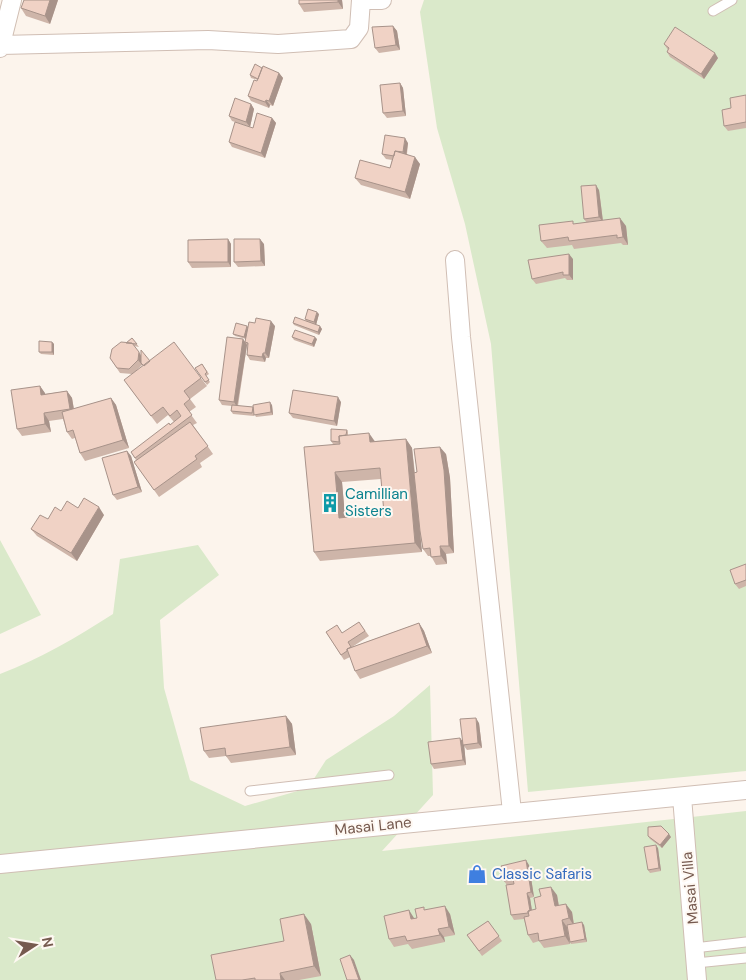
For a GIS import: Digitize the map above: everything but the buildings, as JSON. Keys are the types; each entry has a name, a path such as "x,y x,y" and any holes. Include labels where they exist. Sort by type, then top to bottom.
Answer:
{"street":[{"path":"12,0 0,47 189,40 278,44 351,39 359,28 361,0"},
{"path":"368,0 382,0"},
{"path":"455,260 461,337 512,812"},
{"name":"Masai Lane","path":"0,864 746,790"},
{"name":"Masai Villa","path":"682,797 696,964"}],"lane":[{"path":"713,11 732,0"},
{"path":"250,790 389,775"},
{"path":"696,964 746,942"},
{"path":"696,964 746,958"}],"green space":[{"path":"424,0 746,0 746,771 528,792 491,344 465,224 437,128 420,12"},
{"path":"0,540 41,615 0,634"},
{"path":"198,545 219,575 160,620 164,688 190,780 245,806 308,788 326,760 394,716 430,685 433,795 382,851 746,811 746,980 0,980 0,674 58,647 113,614 120,559"}],"place":[{"name":"Camillian Sisters","path":"330,503"},
{"name":"Classic Safaris","path":"477,874"}]}
